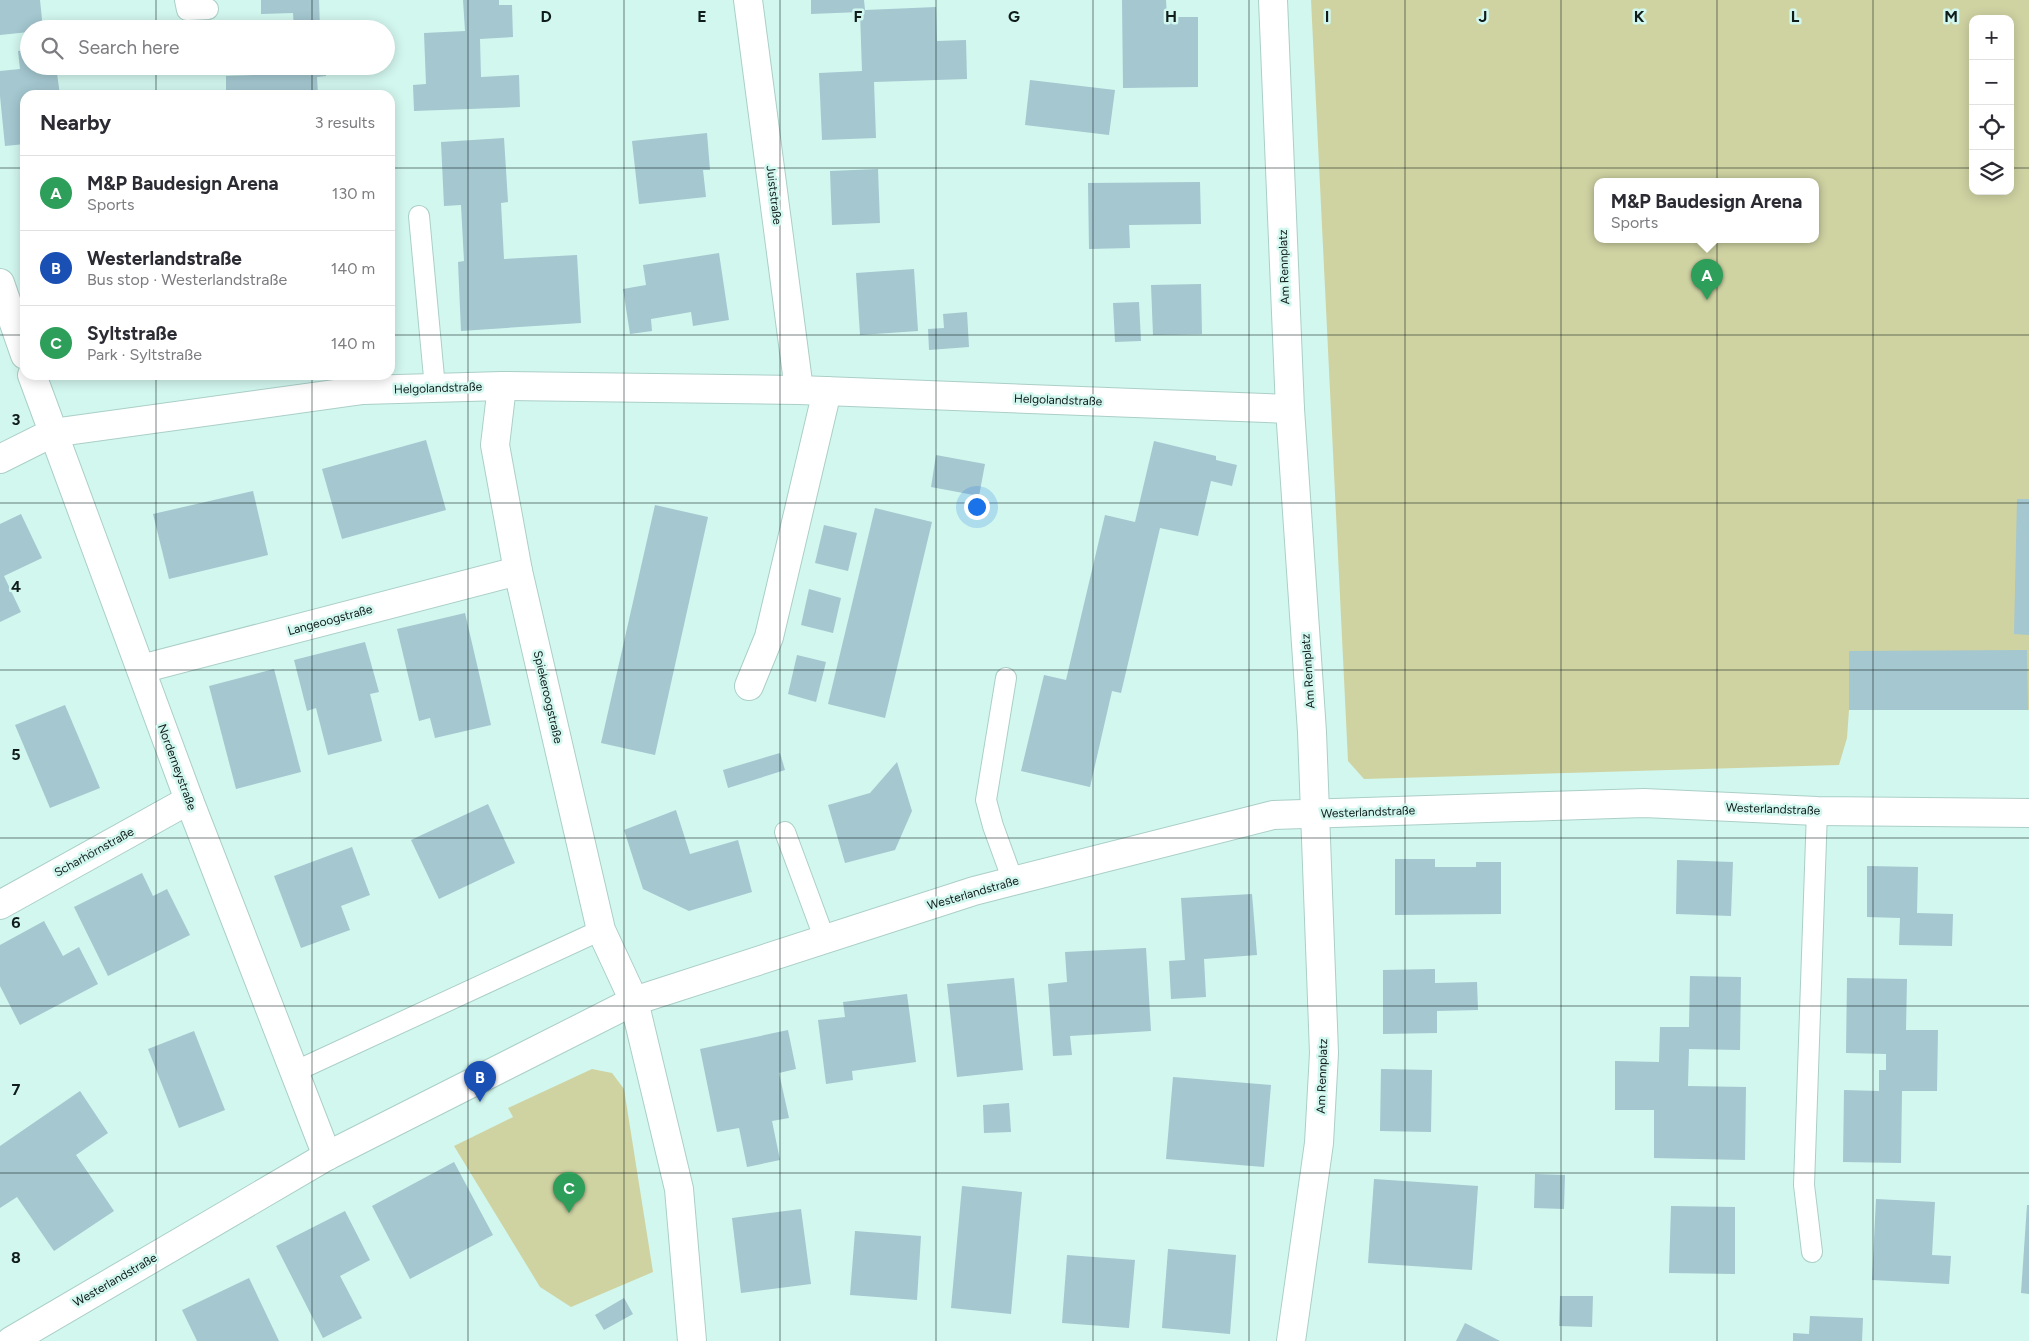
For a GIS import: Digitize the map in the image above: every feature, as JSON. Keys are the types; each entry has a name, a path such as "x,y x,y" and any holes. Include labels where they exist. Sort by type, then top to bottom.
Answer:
{"street":[{"name":"Juiststraße","path":"748,0 799,390"},
{"name":"Am Rennplatz","path":"1274,0 1290,409 1312,732 1324,1053 1319,1143 1291,1341"},
{"path":"0,283 20,341"},
{"name":"Norderneystraße","path":"34,380 189,800 296,1071 327,1156"},
{"name":"Helgolandstraße","path":"0,459 52,433 363,390 502,386 799,390 1290,409"},
{"name":"Spiekeroogstraße","path":"502,386 495,444 518,571 601,930 634,1001 679,1189 692,1341"},
{"path":"749,686 769,637 827,391"},
{"name":"Langeoogstraße","path":"141,669 518,571"},
{"name":"Scharhörnstraße","path":"0,905 189,800"},
{"name":"Westerlandstraße","path":"10,1341 327,1156 634,1001 974,891 1273,815 1644,803 1817,811 2029,813"}],"lane":[{"path":"185,0 187,10 208,9"},
{"path":"419,216 435,388"},
{"path":"1006,678 986,800 993,826 1013,881"},
{"path":"1812,1252 1804,1185 1817,811"},
{"path":"785,832 825,940"},
{"path":"296,1071 601,930"}],"green space":[{"path":"1311,0 2029,0 2029,710 1849,710 1847,738 1839,765 1364,779 1348,761"},
{"path":"592,1069 612,1073 624,1089 653,1272 571,1307 540,1287 454,1146 513,1117 508,1108"}],"building":[{"path":"0,0 40,0 42,20 20,20 20,33 0,35"},
{"path":"261,0 319,0 320,20 293,20 293,13 261,14"},
{"path":"463,0 499,0 499,5 512,5 513,37 480,39 481,77 519,75 520,107 414,111 413,85 426,84 424,33 465,31"},
{"path":"811,0 864,0 865,10 936,7 937,41 966,40 967,79 874,82 876,138 822,140 819,73 862,71 860,12 811,14"},
{"path":"1122,0 1166,0 1167,17 1198,17 1198,87 1123,88"},
{"path":"18,51 20,51 20,69"},
{"path":"20,69 20,75 57,75 59,90 20,90 20,144 5,146 0,96 0,71"},
{"path":"226,76 326,76 317,77 318,90 226,90"},
{"path":"1030,80 1115,90 1109,135 1025,125"},
{"path":"707,133 710,170 703,170 706,197 639,204 632,141"},
{"path":"504,138 508,202 501,203 504,259 577,255 581,323 461,331 458,262 464,261 461,205 444,206 441,142"},
{"path":"878,169 880,223 832,225 830,171"},
{"path":"1200,182 1201,224 1129,225 1130,248 1089,249 1088,183"},
{"path":"719,253 729,320 693,326 691,312 651,319 652,331 630,334 623,289 646,285 643,265"},
{"path":"914,269 918,331 860,335 856,273"},
{"path":"1201,284 1202,334 1153,335 1151,285"},
{"path":"1139,302 1141,341 1115,342 1113,303"},
{"path":"967,312 969,347 929,350 928,329 944,328 943,314"},
{"path":"426,440 446,510 342,539 322,469"},
{"path":"1154,441 1216,456 1216,460 1237,465 1232,486 1211,481 1198,536 1160,528 1121,693 1112,691 1090,787 1021,771 1044,675 1066,680 1105,515 1135,522"},
{"path":"936,455 985,464 979,496 931,487"},
{"path":"253,491 268,555 169,579 153,514"},
{"path":"2017,499 2029,499 2029,635 2014,634"},
{"path":"655,505 708,517 655,755 601,743"},
{"path":"875,508 932,522 885,718 828,704"},
{"path":"21,514 42,558 4,576 21,612 0,622 0,524"},
{"path":"824,525 857,533 848,571 815,563"},
{"path":"809,589 841,598 833,633 801,625"},
{"path":"465,613 491,725 435,738 430,718 419,721 397,629"},
{"path":"365,642 379,692 370,694 382,741 328,755 316,708 307,711 294,660"},
{"path":"2027,650 2028,710 1849,710 1849,651"},
{"path":"797,655 826,662 816,702 788,694"},
{"path":"274,669 301,772 236,789 209,686"},
{"path":"65,705 100,788 50,808 15,725"},
{"path":"780,753 785,770 728,788 723,770"},
{"path":"897,762 912,811 895,850 845,863 828,805 870,793"},
{"path":"488,804 515,863 439,899 411,840"},
{"path":"676,810 690,854 738,840 752,892 689,911 643,889 624,830"},
{"path":"352,847 370,895 341,906 350,930 301,948 274,876"},
{"path":"1395,859 1435,859 1435,867 1476,867 1476,862 1501,862 1501,914 1395,915"},
{"path":"1677,860 1733,862 1731,916 1676,914"},
{"path":"1867,866 1918,867 1917,913 1953,914 1952,946 1899,945 1900,918 1867,917"},
{"path":"142,873 153,896 167,889 190,935 108,976 74,907"},
{"path":"1252,894 1257,955 1204,959 1206,997 1171,999 1169,961 1185,960 1181,898"},
{"path":"44,921 63,956 79,947 98,984 20,1025 0,986 0,945"},
{"path":"1146,948 1151,1031 1070,1036 1072,1055 1053,1056 1048,984 1067,982 1065,952"},
{"path":"1435,969 1435,983 1477,982 1478,1010 1437,1011 1437,1033 1383,1034 1383,970"},
{"path":"1690,976 1741,977 1740,1050 1689,1049 1688,1086 1746,1087 1745,1160 1654,1158 1654,1110 1615,1110 1615,1061 1659,1062 1660,1027 1689,1027"},
{"path":"1014,978 1023,1070 957,1077 947,984"},
{"path":"1847,978 1907,979 1906,1030 1938,1030 1937,1091 1902,1091 1901,1163 1843,1162 1844,1090 1879,1091 1879,1070 1886,1070 1886,1054 1846,1053"},
{"path":"907,994 916,1062 852,1071 853,1080 826,1084 818,1020 845,1017 843,1002"},
{"path":"788,1030 796,1069 779,1073 789,1118 772,1121 780,1160 747,1167 739,1128 717,1132 700,1049"},
{"path":"194,1031 225,1110 179,1128 148,1049"},
{"path":"1381,1069 1432,1070 1431,1132 1380,1131"},
{"path":"1173,1077 1271,1085 1264,1167 1166,1159"},
{"path":"80,1091 108,1133 76,1155 114,1211 54,1251 17,1197 0,1208 0,1146"},
{"path":"1009,1103 1011,1132 984,1133 983,1105"},
{"path":"454,1162 493,1235 410,1279 372,1206"},
{"path":"1535,1174 1565,1175 1564,1209 1534,1208"},
{"path":"1374,1179 1478,1186 1472,1270 1368,1263"},
{"path":"962,1186 1022,1192 1011,1314 951,1308"},
{"path":"1876,1199 1935,1202 1932,1255 1951,1256 1949,1284 1872,1280"},
{"path":"2027,1205 2029,1205 2029,1294 2021,1293"},
{"path":"1671,1206 1735,1207 1735,1274 1669,1273"},
{"path":"801,1209 811,1284 741,1293 732,1218"},
{"path":"345,1211 370,1260 340,1276 362,1318 323,1338 276,1246"},
{"path":"855,1231 921,1236 917,1300 850,1295"},
{"path":"1168,1249 1236,1255 1230,1334 1162,1328"},
{"path":"1067,1255 1135,1260 1129,1328 1062,1323"},
{"path":"249,1278 279,1341 197,1341 182,1310"},
{"path":"1560,1296 1593,1296 1592,1327 1559,1326"},
{"path":"624,1298 633,1314 604,1330 595,1315"},
{"path":"1810,1316 1863,1318 1862,1341 1793,1341 1793,1333 1809,1334"},
{"path":"1465,1323 1500,1341 1456,1341"}],"place":[{"name":"M&P Baudesign Arena","path":"1707,300"},
{"name":"Westerlandstraße","path":"480,1102"},
{"name":"Syltstraße","path":"569,1213"}]}
